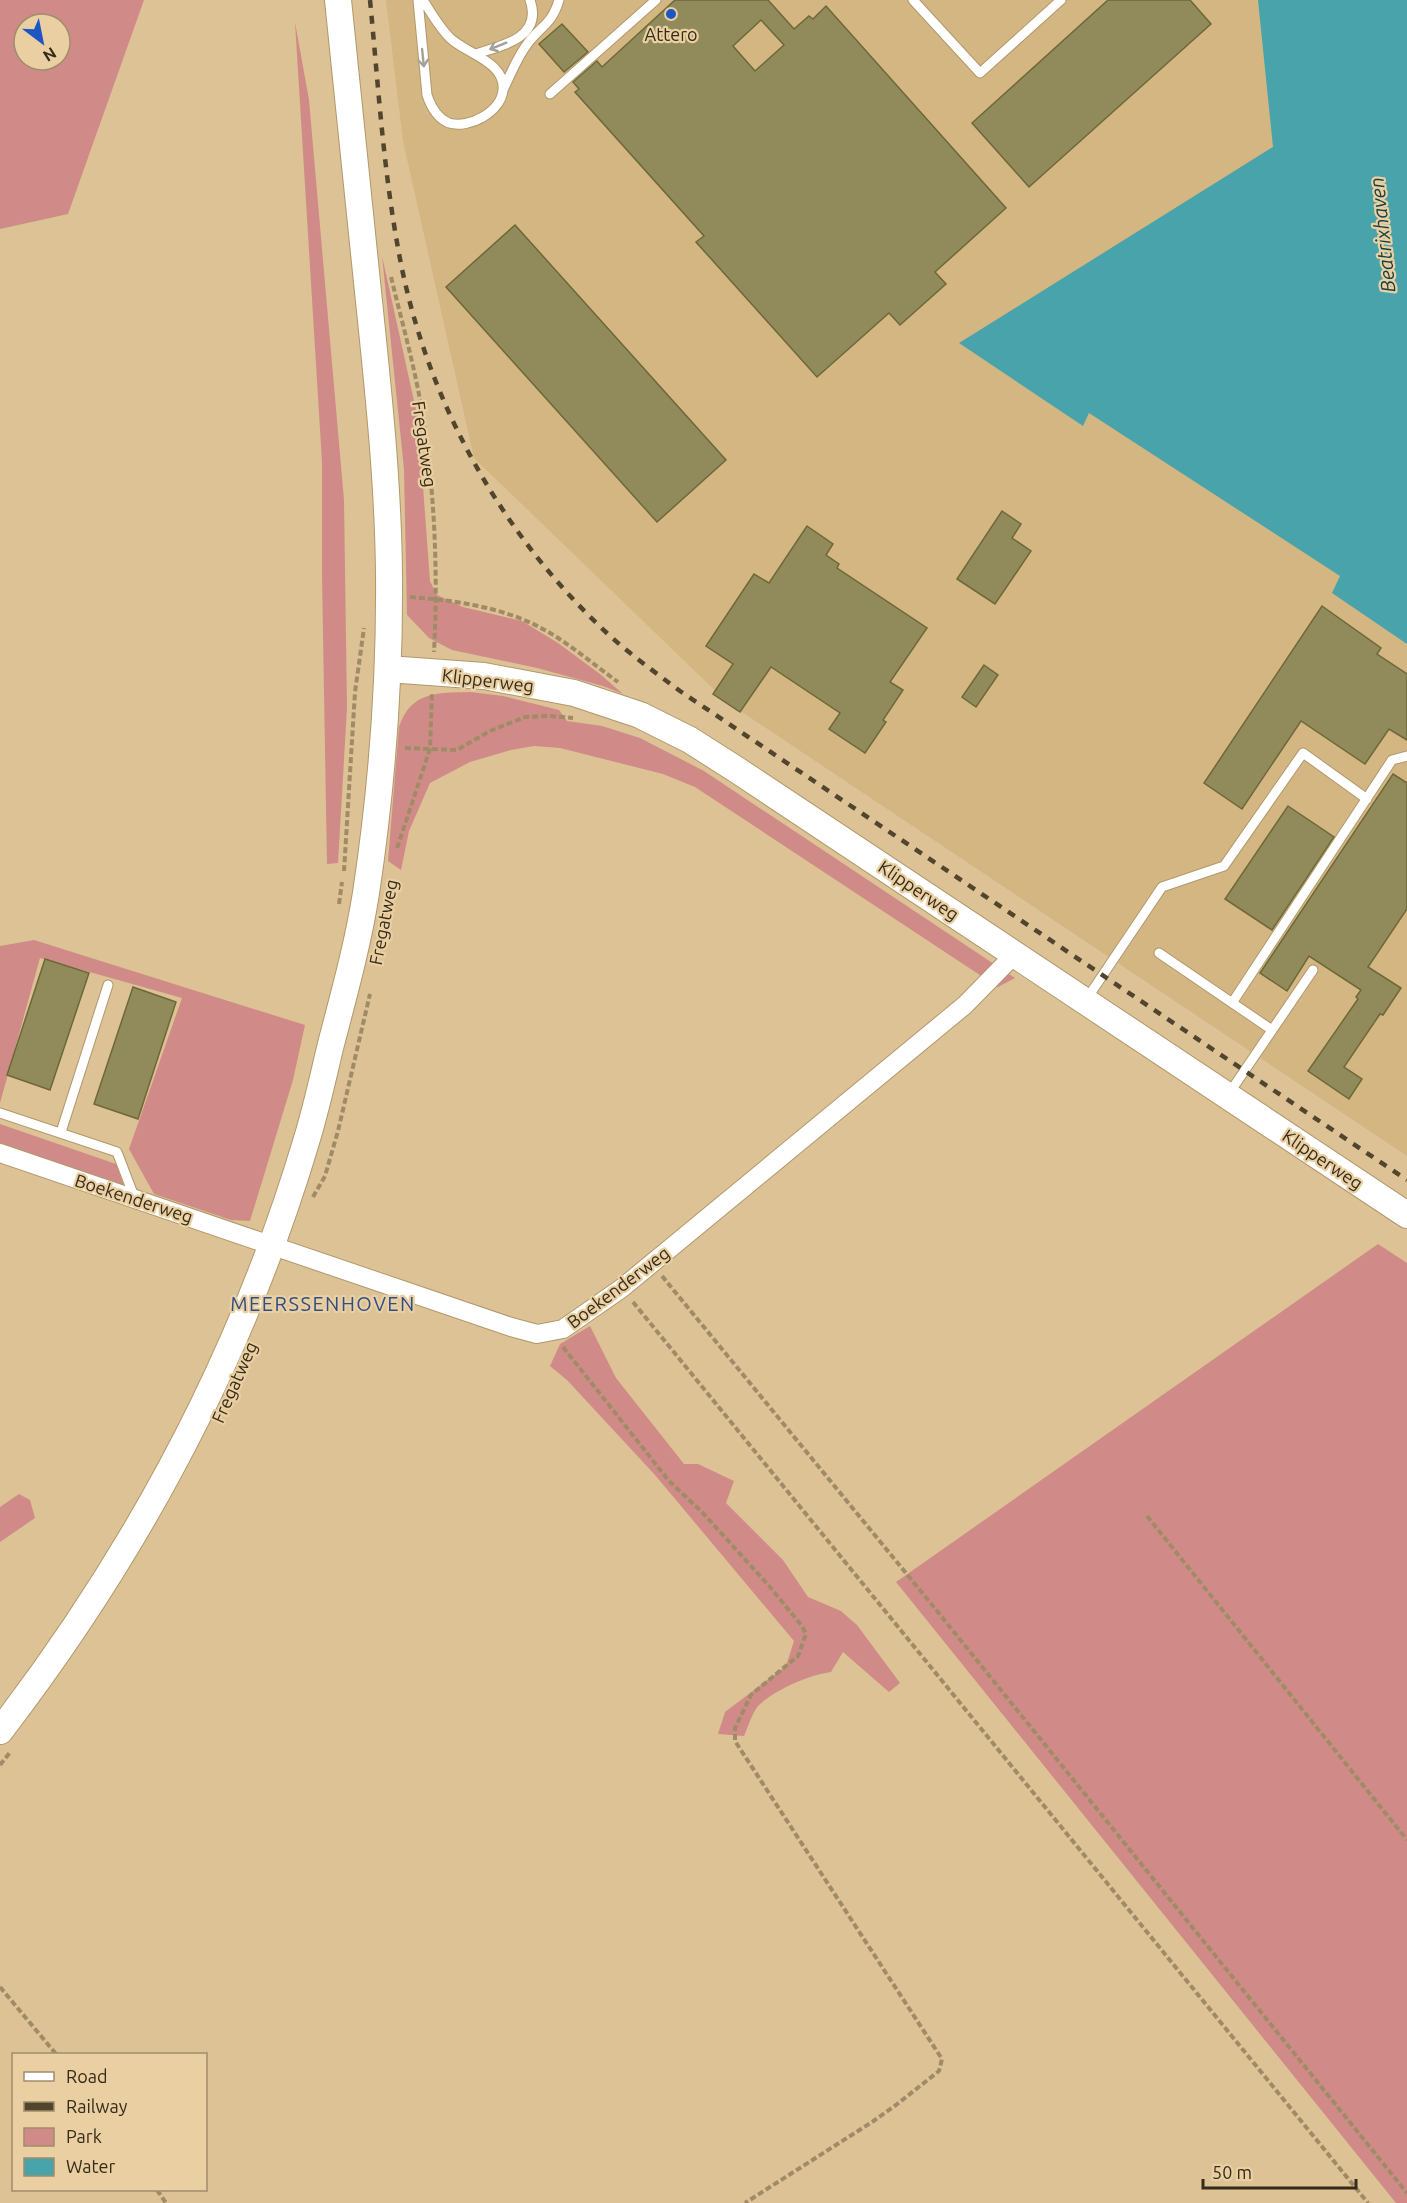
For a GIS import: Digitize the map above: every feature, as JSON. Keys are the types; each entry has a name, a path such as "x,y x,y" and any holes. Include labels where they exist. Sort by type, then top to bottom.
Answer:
{"street":[{"name":"Fregatweg","path":"6,1740 149,1510 217,1376 272,1244 307,1140 348,978 365,896 384,748 389,595 382,426 338,0"},
{"name":"Klipperweg","path":"388,669 484,676 574,693 640,715 690,740 1086,1000 1407,1215"},
{"name":"Boekenderweg","path":"0,1154 272,1244 511,1327 537,1334 554,1331 571,1325 622,1288 965,1005 1015,954"}],"lane":[{"path":"418,0 427,95 436,113 449,123 465,124 491,110 518,58 529,42 552,19 559,0"},
{"path":"423,0 448,37 496,70 503,90"},
{"path":"475,54 518,38 527,31 532,22 533,9 530,0"},
{"path":"550,94 656,0"},
{"path":"913,0 980,73 1060,0"},
{"path":"1086,1000 1162,887 1224,866 1303,753 1367,799"},
{"path":"1232,1003 1392,760 1407,756"},
{"path":"1159,953 1272,1030"},
{"path":"1228,1095 1313,970"},
{"path":"61,1132 108,985"},
{"path":"0,1113 117,1152 135,1199"}],"path":[{"name":"Fregatweg","path":"389,267 424,423 433,500 436,599 430,749 396,848"},
{"path":"389,595 436,599 489,608 532,623 621,684"},
{"path":"338,906 344,871 355,692 364,626"},
{"name":"Klipperweg","path":"430,749 457,750 490,731 525,717 576,718"},
{"name":"Fregatweg","path":"308,1207 325,1176 371,987"},
{"path":"651,1263 926,1596 1407,2193"},
{"path":"622,1288 1368,2203"},
{"path":"554,1331 564,1349 669,1480 702,1512 802,1626 806,1634 798,1656 751,1695 735,1728 735,1741 942,2059 939,2071 896,2105 745,2203"},
{"path":"1147,1516 1407,1840"},
{"path":"0,1765 6,1740"},
{"path":"0,1987 54,2053"}],"shaded area":[{"name":"Beatrixhaven","path":"386,0 1407,0 1407,1156 727,702 474,458 403,141"}],"green space":[{"path":"0,0 144,0 68,214 0,229"},
{"path":"295,22 309,100 344,500 347,708 338,863 327,864 322,462"},
{"path":"382,256 418,419 430,581 437,595 463,607 522,621 558,643 623,694 603,686 537,668 452,650 429,638 407,615 404,469"},
{"path":"470,692 503,696 559,710 567,721 602,726 640,738 704,771 1015,978 998,987 695,787 663,774 560,748 534,746 511,750 470,762 430,783 409,831 401,870 388,861 399,727 404,715 418,700 436,694"},
{"path":"34,940 305,1025 293,1080 250,1221 231,1220 154,1194 129,1149 182,998 40,958 0,1103 0,946"},
{"path":"0,1124 116,1164 125,1188 0,1145"},
{"path":"1378,1244 1407,1263 1407,2203 1396,2203 896,1582"},
{"path":"590,1326 616,1378 684,1464 698,1464 734,1481 726,1503 783,1560 808,1597 841,1611 857,1625 900,1683 889,1692 843,1652 831,1672 792,1684 765,1700 756,1709 744,1736 718,1734 725,1712 786,1666 794,1641 655,1475 567,1380 550,1366 560,1344"},
{"path":"19,1494 30,1500 35,1518 0,1542 0,1507"}],"water":[{"path":"1258,0 1407,0 1407,644 1332,593 1340,576 1089,413 1083,426 959,343 1273,147"}],"building":[{"path":"675,0 768,0 794,29 809,16 813,19 826,6 1006,208 935,272 946,284 900,325 889,313 817,377 696,242 704,236 575,92 579,89 573,82 597,61 602,67","holes":["761,20 784,45 755,71 733,46"]},
{"path":"1108,0 1190,0 1211,24 1029,187 972,123"},
{"path":"562,24 588,52 564,72 539,44"},
{"path":"515,225 726,460 657,522 446,287"},
{"path":"1002,511 1021,524 1012,538 1031,551 995,604 957,579"},
{"path":"807,526 833,544 826,555 839,564 837,568 927,628 890,682 903,690 883,720 886,722 865,753 829,729 840,713 771,667 740,712 713,694 733,664 706,646 754,574 769,583"},
{"path":"1322,606 1381,648 1377,654 1407,674 1407,740 1389,729 1365,764 1301,721 1242,809 1204,783"},
{"path":"984,665 998,675 976,707 962,697"},
{"path":"1393,774 1407,783 1407,909 1368,967 1401,988 1383,1015 1380,1014 1344,1067 1362,1079 1349,1099 1308,1071 1358,999 1356,997 1361,990 1309,956 1287,991 1260,973"},
{"path":"1288,806 1334,837 1272,930 1225,899"},
{"path":"45,959 89,973 50,1090 7,1075"},
{"path":"133,987 176,1002 138,1119 94,1104"}],"railway":[{"path":"370,0 388,186 410,303 426,357 447,409 472,459 501,507 533,552 569,595 617,642 680,691 1407,1180"}],"place":[{"name":"Attero","path":"671,14"}],"district":[{"name":"MEERSSENHOVEN","path":"323,1303"}]}
